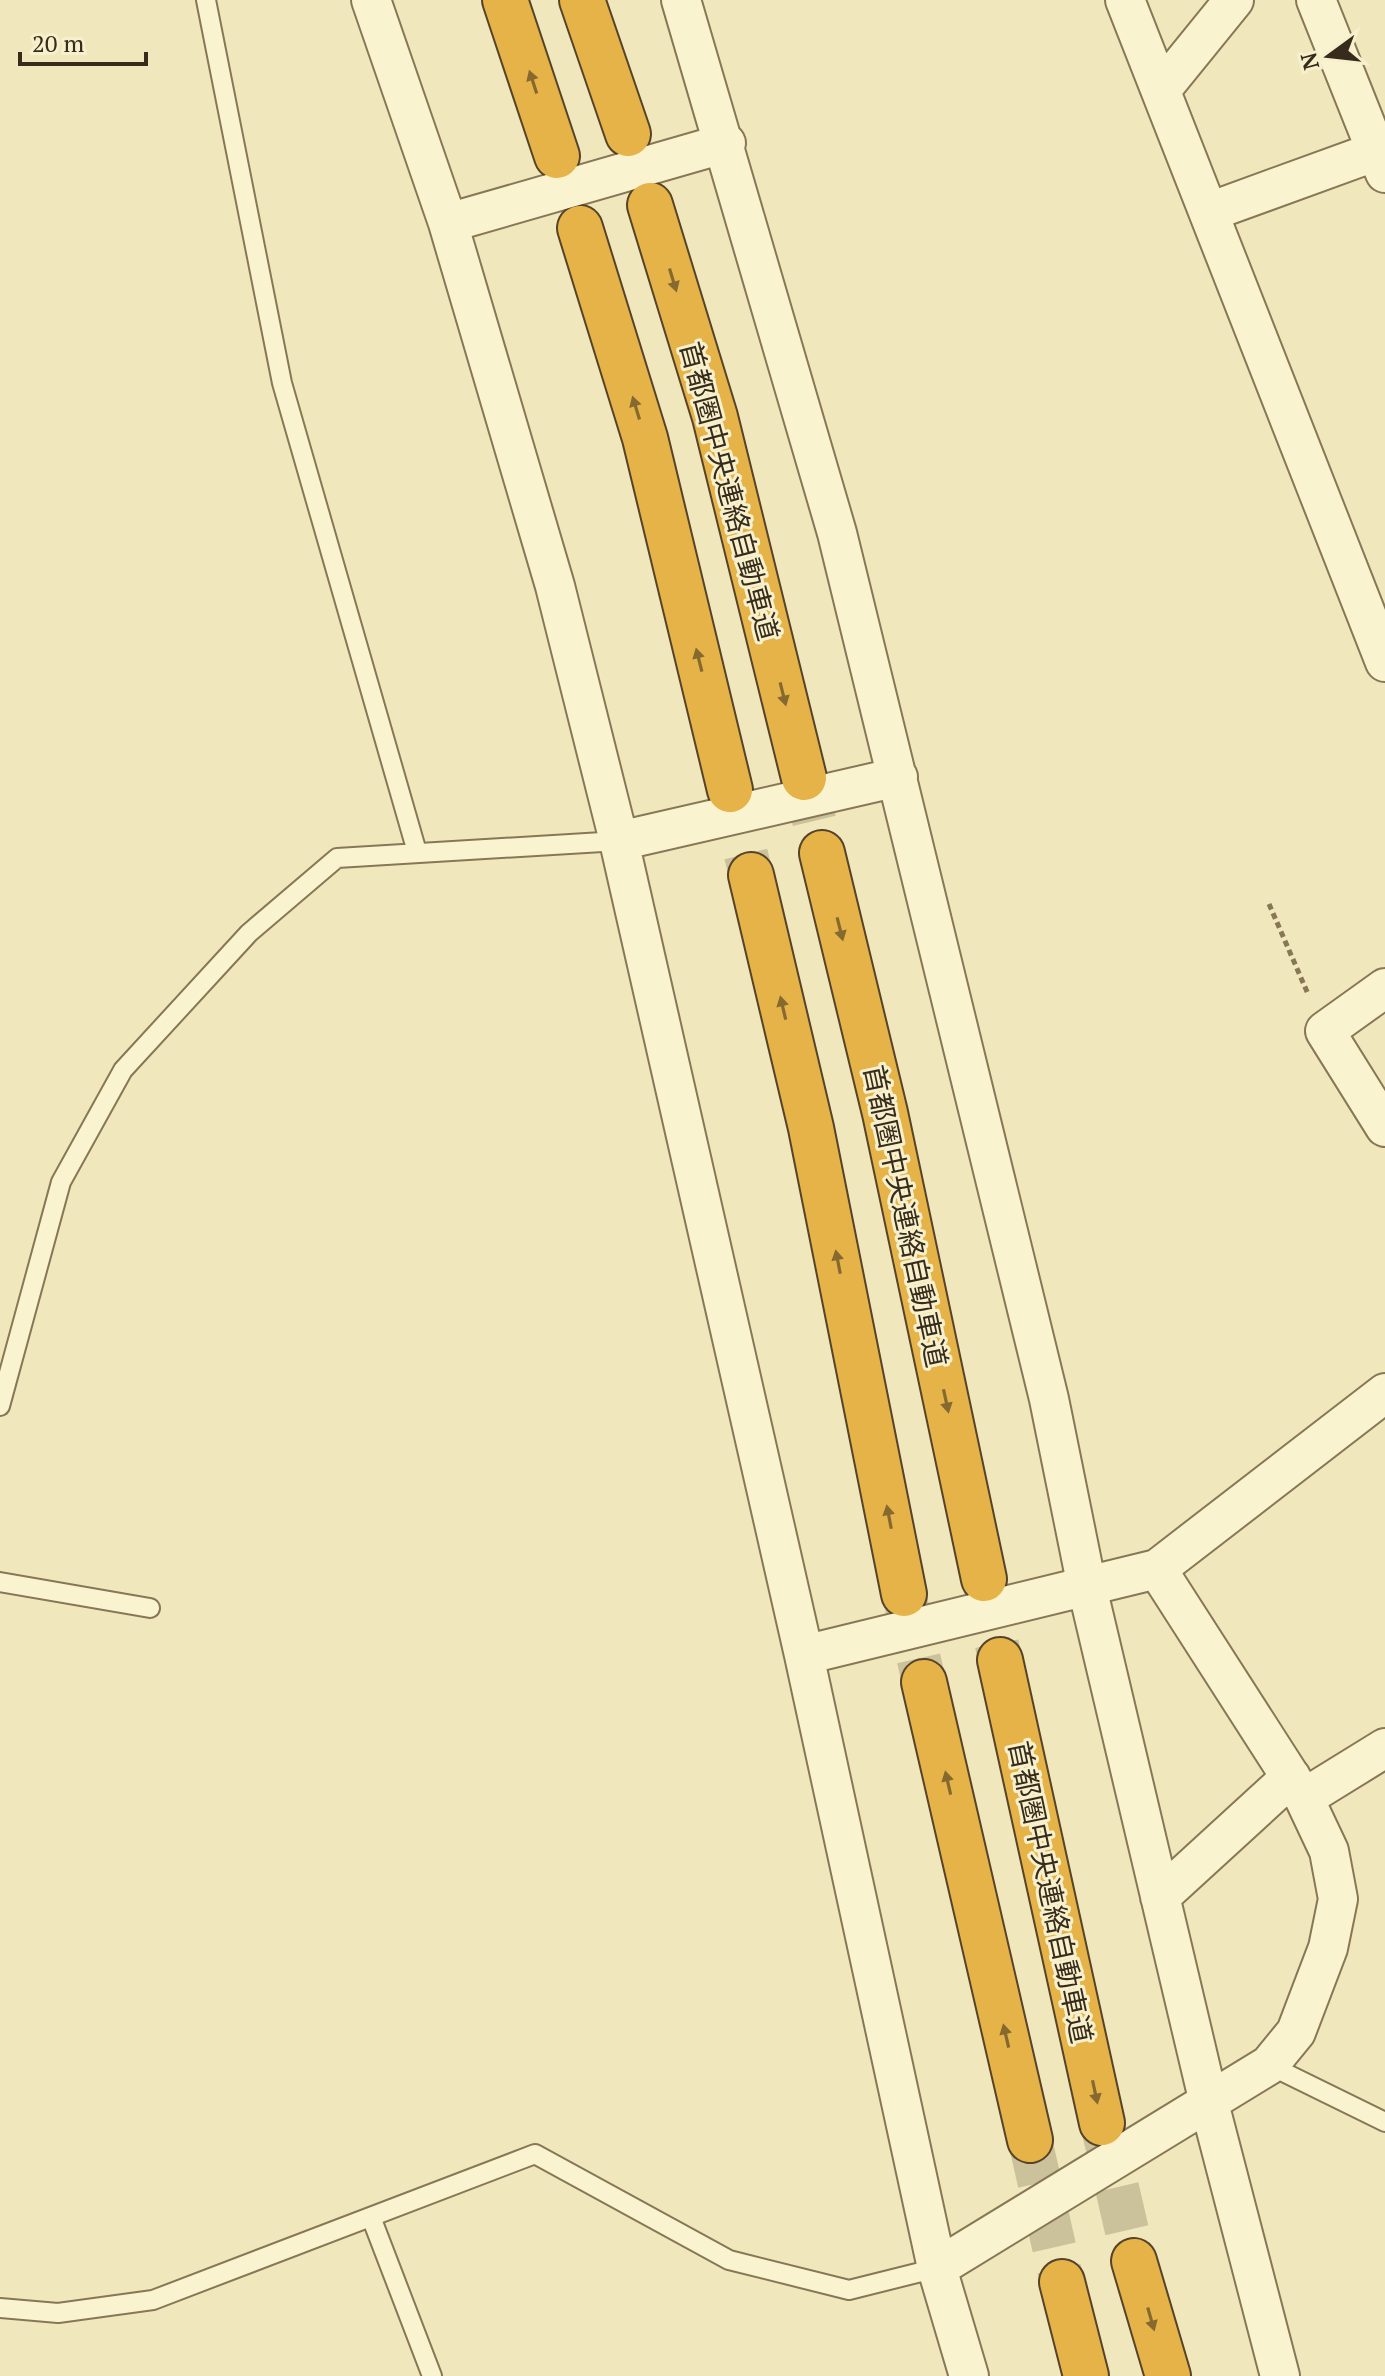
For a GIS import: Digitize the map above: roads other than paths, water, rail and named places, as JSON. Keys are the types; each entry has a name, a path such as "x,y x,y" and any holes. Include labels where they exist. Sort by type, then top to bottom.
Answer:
{"highway":[{"path":"505,0 557,156"},
{"path":"582,0 628,134"},
{"name":"首都圏中央連絡自動車道","path":"650,205 715,417 804,778"},
{"path":"580,228 645,438 730,790"},
{"name":"首都圏中央連絡自動車道","path":"822,853 885,1113 984,1579"},
{"path":"751,875 811,1128 904,1594"},
{"name":"首都圏中央連絡自動車道","path":"1000,1660 1102,2123"},
{"path":"924,1682 1030,2140"},
{"path":"1134,2261 1168,2376"},
{"path":"1062,2282 1086,2376"}],"street":[{"path":"371,0 448,223 555,586 619,841 804,1655 937,2268 969,2376"},
{"path":"681,0 726,143 837,533 1049,1399 1087,1587 1209,2103 1280,2376"},
{"path":"1125,0 1209,212 1374,601 1385,662"},
{"path":"1161,90 1234,0"},
{"path":"1209,212 1382,158 1316,0"},
{"path":"448,223 726,143"},
{"path":"619,841 898,777"},
{"path":"1385,988 1325,1031 1385,1127"},
{"path":"804,1655 1157,1569 1385,1393"},
{"path":"937,2268 1269,2065 1296,2032 1328,1948 1338,1899 1329,1851 1298,1787 1157,1569"},
{"path":"1160,1897 1298,1787 1385,1748"}],"lane":[{"path":"206,0 282,383 417,852"},
{"path":"0,1406 61,1182 123,1070 249,933 337,858 619,841"},
{"path":"0,1582 150,1608"},
{"path":"1269,2065 1385,2122"},
{"path":"0,2308 58,2313 153,2300 535,2154 729,2260 849,2290 937,2268"},
{"path":"371,2217 432,2376"}],"tunnel":[{"path":"804,778 822,853"},
{"path":"730,790 751,875"},
{"path":"984,1579 1000,1660"},
{"path":"904,1594 924,1682"},
{"path":"1102,2123 1134,2261"},
{"path":"1030,2140 1062,2282"}]}
